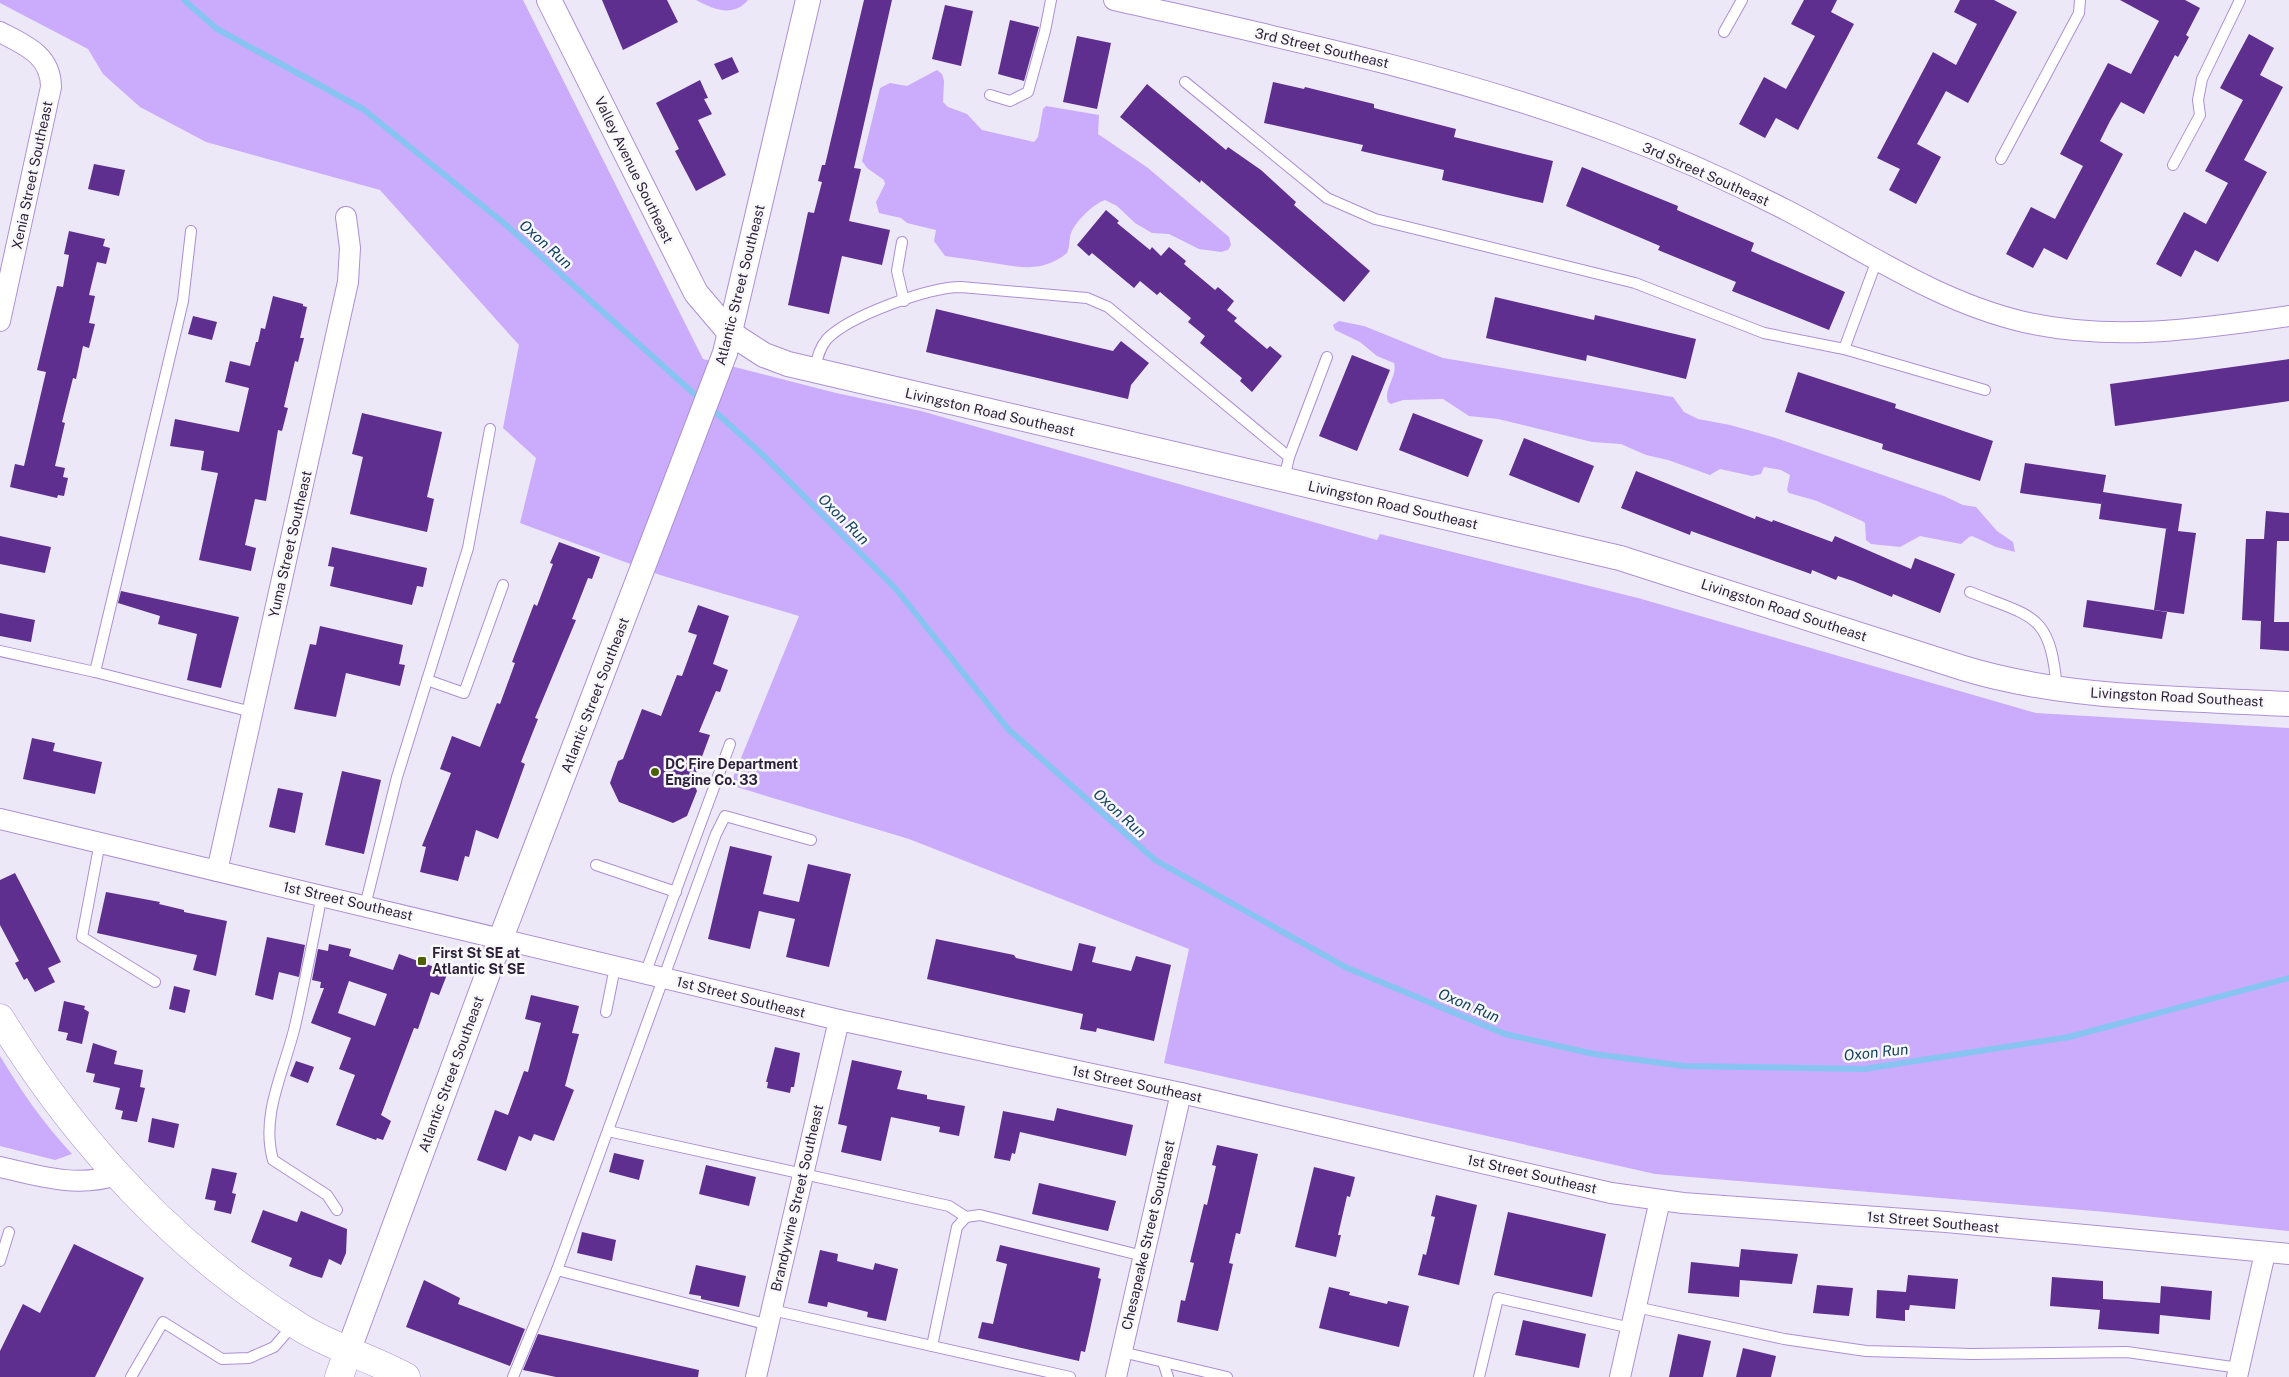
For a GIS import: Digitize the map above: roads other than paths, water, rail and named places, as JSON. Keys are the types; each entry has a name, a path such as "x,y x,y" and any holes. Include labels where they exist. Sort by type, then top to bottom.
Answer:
{"main road":[{"path":"0,1018 34,1073 60,1107 117,1175 190,1246 239,1284 316,1336 349,1349 406,1377"},
{"name":"Atlantic Street Southeast","path":"339,1377 349,1349"}],"street":[{"name":"Valley Avenue Southeast","path":"549,0 696,293 730,333"},
{"name":"Atlantic Street Southeast","path":"349,1349 501,938 722,360 730,333 808,0"},
{"name":"3rd Street Southeast","path":"1114,0 1411,69 1572,118 1634,141 1746,190 1926,287 1977,308 2023,321 2075,330 2128,333 2163,332 2289,316"},
{"name":"Xenia Street Southeast","path":"0,32 39,55 49,70 51,87 0,321"},
{"name":"Yuma Street Southeast","path":"217,870 348,282 350,248 346,217"},
{"name":"Livingston Road Southeast","path":"730,333 764,355 814,371 1620,558 1963,668 2019,683 2057,690 2289,704"},
{"name":"1st Street Southeast","path":"0,820 100,842 839,1020 1181,1093 1602,1191 1660,1200 1946,1222 2289,1254"},
{"name":"Brandywine Street Southeast","path":"756,1377 839,1020"},
{"name":"Chesapeake Street Southeast","path":"1116,1377 1181,1093"},
{"path":"0,1167 74,1182 96,1180 117,1175"},
{"path":"1620,1377 1660,1200"},
{"path":"2238,1372 2265,1253"}],"lane":[{"path":"990,95 1010,101 1028,92 1046,31 1051,0"},
{"path":"1724,32 1742,0"},
{"path":"2001,159 2079,14 2080,0"},
{"path":"2173,165 2200,115 2198,100 2202,79 2240,0"},
{"path":"1185,82 1327,198 1375,219 1635,283 1764,333 1844,349 1985,390"},
{"path":"95,672 183,301 191,231"},
{"path":"902,242 897,271 904,301"},
{"path":"1844,349 1877,260"},
{"path":"814,371 822,348 835,333 862,316 904,301 953,287 1095,300 1123,319 1289,457"},
{"path":"1284,480 1289,457 1327,357"},
{"path":"365,906 397,777 468,548 490,429"},
{"path":"427,680 464,693 503,585"},
{"path":"1970,592 2025,614 2042,628 2054,656 2057,690"},
{"path":"0,651 95,672 252,712"},
{"path":"513,1377 557,1270 608,1131 655,976 676,892 730,744"},
{"path":"655,976 725,816 811,840"},
{"path":"100,842 82,937 155,982"},
{"path":"596,865 676,892"},
{"path":"322,895 295,1026 272,1108 269,1147 273,1160 327,1194 337,1210"},
{"path":"606,1012 615,967"},
{"path":"608,1131 949,1206 966,1217"},
{"path":"932,1346 956,1227 966,1217 980,1215 1144,1256"},
{"path":"0,1261 9,1232"},
{"path":"557,1270 771,1317 932,1346 1070,1377"},
{"path":"1479,1377 1498,1298 1631,1328"},
{"path":"1636,1307 1784,1339 1866,1351 1972,1354 2127,1352 2238,1372"},
{"path":"131,1377 163,1322 222,1359 249,1358 274,1347 295,1323"},
{"path":"1122,1352 1227,1377"},
{"path":"1163,1362 1168,1377"}],"waterway":[{"name":"Oxon Run","path":"184,0 217,29 363,109 505,224 701,400"},
{"name":"Oxon Run","path":"709,406 764,456 896,589 1008,729 1155,860 1345,967 1505,1034 1594,1054 1684,1066 1864,1069 2069,1037 2289,978"}],"place":[{"name":"DC Fire Department Engine Co. 33","path":"655,772"},
{"name":"First St SE at Atlantic St SE","path":"422,961"}]}
